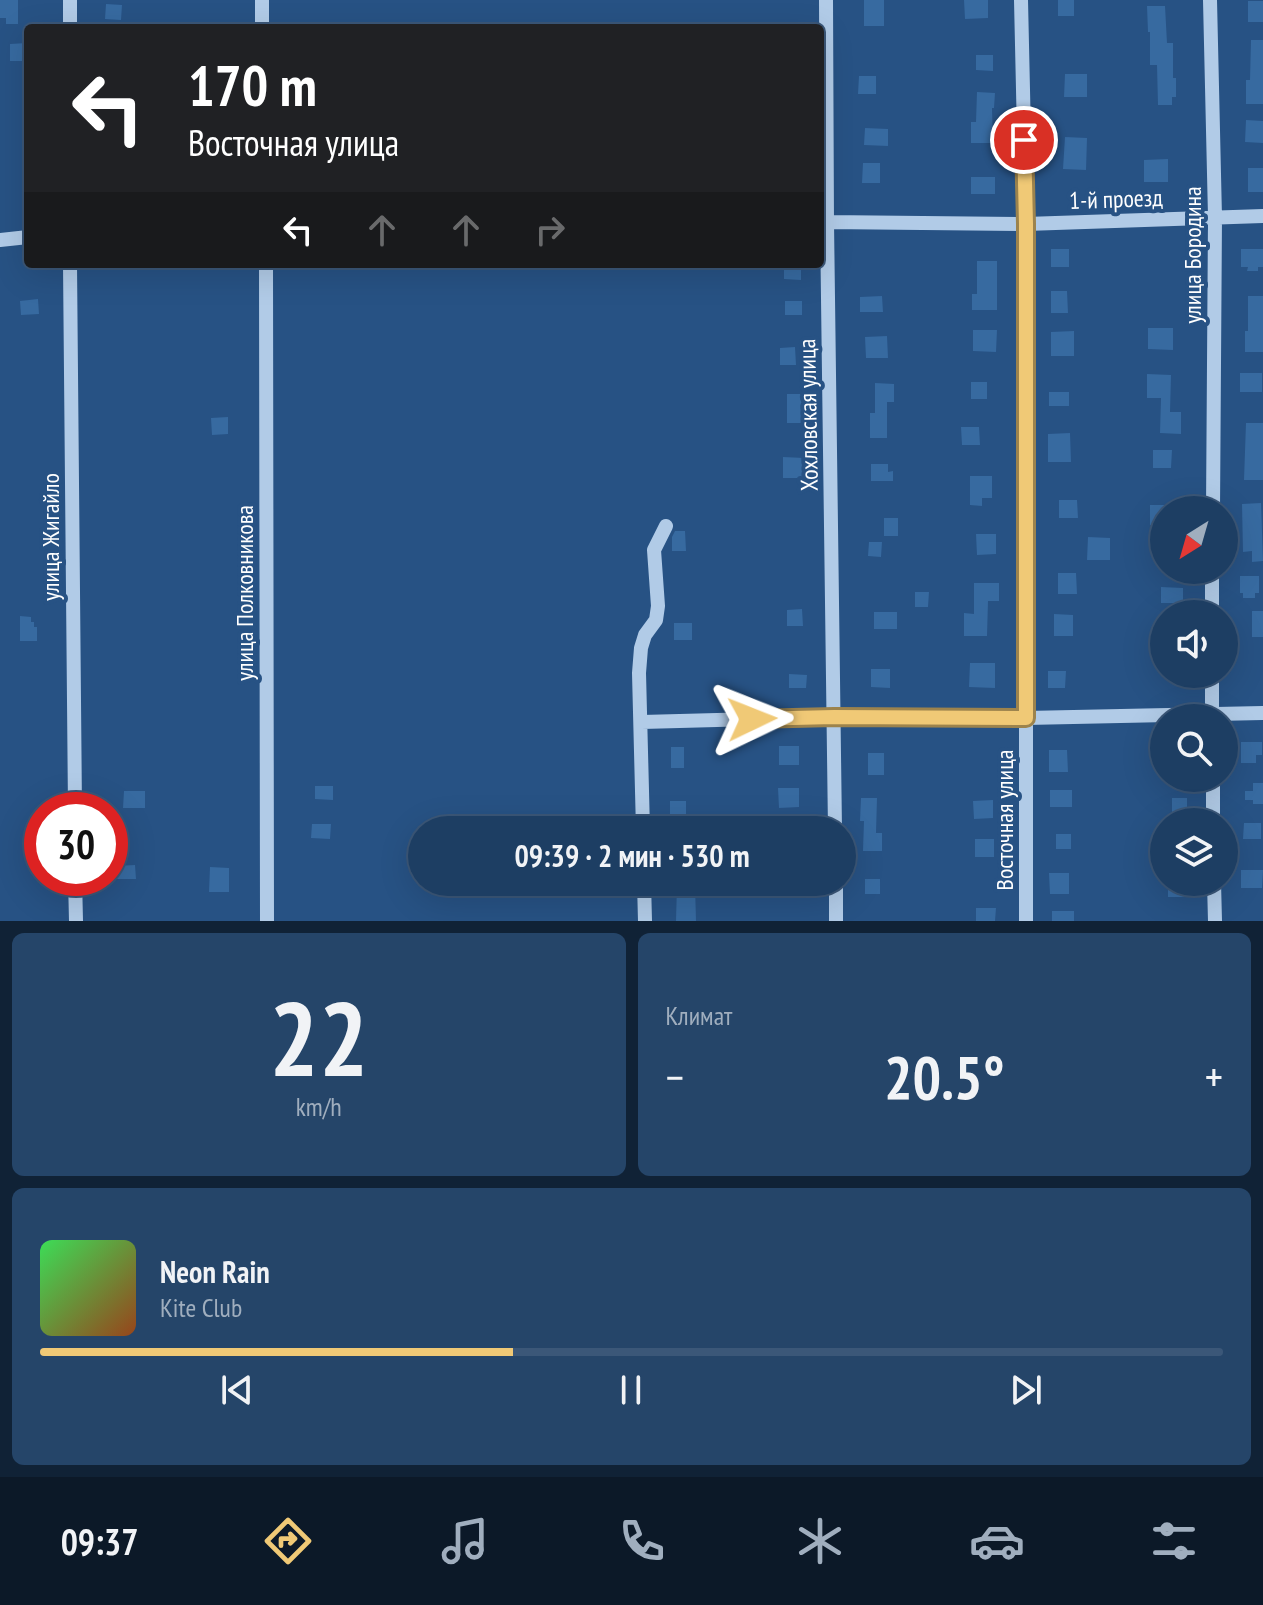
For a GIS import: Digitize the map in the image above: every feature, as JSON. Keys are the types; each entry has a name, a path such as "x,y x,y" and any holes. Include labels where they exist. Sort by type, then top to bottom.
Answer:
{"street":[{"path":"70,0 70,24"},
{"path":"262,0 262,24"},
{"name":"Хохловская улица","path":"826,0 835,816"},
{"name":"Восточная улица","path":"1021,0 1026,224 1026,921"},
{"name":"улица Бородина","path":"1210,0 1215,217 1213,496"},
{"name":"1-й проезд","path":"827,222 1026,224 1263,216"},
{"path":"0,240 24,237"},
{"name":"улица Жигайло","path":"70,268 75,792"},
{"name":"улица Полковникова","path":"266,268 267,921"},
{"path":"643,816 639,673 641,648 645,635 656,620 658,606 654,550 666,526"},
{"path":"1238,714 1263,713"},
{"path":"642,722 834,717 1150,717"},
{"path":"75,896 76,921"},
{"path":"644,896 645,921"},
{"path":"836,896 836,921"},
{"path":"1214,896 1215,921"}],"building":[{"path":"0,0 18,0 18,24 6,24 6,18 0,18"},
{"path":"864,0 884,0 884,26 864,26"},
{"path":"964,0 988,0 988,18 965,19"},
{"path":"1058,0 1074,0 1074,16 1058,16"},
{"path":"1248,1 1263,1 1263,22 1248,22"},
{"path":"106,4 122,5 121,20 105,19"},
{"path":"1147,6 1165,6 1167,43 1173,43 1173,78 1176,78 1176,97 1172,97 1172,105 1158,105 1157,65 1150,65"},
{"path":"1251,40 1263,40 1263,104 1246,104"},
{"path":"24,43 24,61 10,61 10,44"},
{"path":"976,55 993,55 993,71 976,70"},
{"path":"1065,74 1087,74 1087,97 1064,97"},
{"path":"859,76 876,76 876,94 858,94"},
{"path":"977,92 995,93 993,143 971,143 971,122 976,122"},
{"path":"1246,120 1263,121 1263,143 1245,142"},
{"path":"865,128 888,129 888,146 864,145"},
{"path":"1065,137 1087,138 1086,170 1063,169"},
{"path":"1168,159 1168,182 1144,182 1144,160"},
{"path":"863,163 880,163 880,183 862,183"},
{"path":"1248,168 1263,168 1263,192 1248,192"},
{"path":"971,177 995,177 995,194 971,194"},
{"path":"1051,249 1069,249 1069,267 1051,267"},
{"path":"1241,249 1263,249 1263,267 1258,267 1258,271 1247,271 1248,267 1241,267"},
{"path":"977,261 997,261 997,310 972,310 972,294 977,294"},
{"path":"784,268 801,268 801,280 784,279"},
{"path":"1051,291 1067,291 1068,313 1051,313"},
{"path":"882,296 883,312 860,312 860,297"},
{"path":"1248,296 1263,296 1263,352 1245,352"},
{"path":"38,299 39,314 21,315 20,301"},
{"path":"785,301 802,301 802,315 785,315"},
{"path":"1148,328 1173,328 1173,350 1148,349"},
{"path":"973,330 997,330 996,352 973,351"},
{"path":"1074,331 1074,356 1051,356 1051,332"},
{"path":"887,336 888,358 866,358 865,337"},
{"path":"795,347 796,365 780,365 780,348"},
{"path":"1240,373 1262,373 1262,392 1240,392"},
{"path":"1147,374 1171,375 1170,412 1181,412 1181,434 1160,433 1161,398 1147,398"},
{"path":"971,382 987,382 987,399 971,399"},
{"path":"875,383 894,384 894,402 887,402 887,438 870,438 870,413 875,413"},
{"path":"1049,392 1069,392 1069,406 1049,406"},
{"path":"787,394 804,394 804,423 787,423"},
{"path":"228,417 228,434 212,435 211,418"},
{"path":"1246,423 1263,423 1263,480 1244,480"},
{"path":"961,427 979,427 980,445 962,445"},
{"path":"1070,433 1071,462 1048,462 1048,434"},
{"path":"1153,450 1172,450 1171,468 1153,468"},
{"path":"783,457 804,458 804,478 783,478"},
{"path":"871,464 888,464 888,472 893,471 893,481 871,481"},
{"path":"970,476 992,476 992,498 982,498 982,506 970,505"},
{"path":"1059,500 1077,500 1078,518 1059,518"},
{"path":"1261,503 1263,561 1252,562 1252,551 1243,552 1242,504"},
{"path":"884,518 898,518 898,536 884,536"},
{"path":"675,531 685,531 686,551 672,551"},
{"path":"976,534 996,534 996,554 977,555"},
{"path":"1088,537 1110,538 1110,560 1087,560"},
{"path":"869,542 882,542 881,557 868,556"},
{"path":"1058,573 1076,573 1077,594 1058,594"},
{"path":"1240,576 1259,576 1259,593 1255,593 1255,598 1243,598"},
{"path":"974,583 999,583 999,601 988,601 987,636 964,636 964,613 974,614"},
{"path":"1161,587 1183,588 1183,600 1161,600"},
{"path":"915,592 929,592 928,607 915,607"},
{"path":"802,609 803,626 787,626 787,610"},
{"path":"1252,611 1263,611 1263,637 1252,637"},
{"path":"874,612 897,612 897,629 874,629"},
{"path":"1054,614 1073,615 1073,636 1054,636"},
{"path":"20,616 31,617 34,627 37,627 37,641 20,641"},
{"path":"674,623 692,623 692,640 674,640"},
{"path":"970,663 995,663 995,688 969,687"},
{"path":"871,669 890,669 890,688 871,687"},
{"path":"1048,671 1066,671 1065,688 1048,688"},
{"path":"789,674 807,675 806,688 789,688"},
{"path":"1241,742 1262,742 1262,755 1256,755 1256,763 1241,763"},
{"path":"779,746 799,746 799,765 779,765"},
{"path":"671,747 684,747 684,768 671,768"},
{"path":"1049,750 1067,750 1068,772 1049,772"},
{"path":"868,753 884,753 884,775 868,775"},
{"path":"1253,783 1263,783 1263,804 1245,800 1245,791 1253,791"},
{"path":"315,786 333,786 333,800 315,799"},
{"path":"778,788 799,788 799,807 779,808"},
{"path":"1050,790 1072,790 1072,807 1050,807"},
{"path":"145,791 145,808 128,808 128,792 124,792"},
{"path":"861,798 877,798 876,833 882,833 882,851 863,851"},
{"path":"1172,798 1187,798 1187,808 1172,808"},
{"path":"993,800 993,818 974,819 973,801"},
{"path":"670,801 686,801 686,816 670,816"},
{"path":"1244,823 1261,823 1261,839 1243,839"},
{"path":"312,824 331,824 330,839 311,838"},
{"path":"1056,834 1071,834 1071,849 1056,849"},
{"path":"975,839 994,839 994,857 975,857"},
{"path":"128,865 135,865 136,879 128,879"},
{"path":"210,867 229,868 229,892 209,892"},
{"path":"1241,870 1263,870 1262,888 1241,888"},
{"path":"1049,873 1069,873 1069,894 1050,894"},
{"path":"865,879 880,879 880,894 865,894"},
{"path":"677,896 695,896 696,921 676,921"},
{"path":"976,908 996,908 995,921 976,921"},
{"path":"1052,911 1074,911 1074,921 1052,921"}],"route":[{"path":"752,719 1026,718 1024,140"}]}
